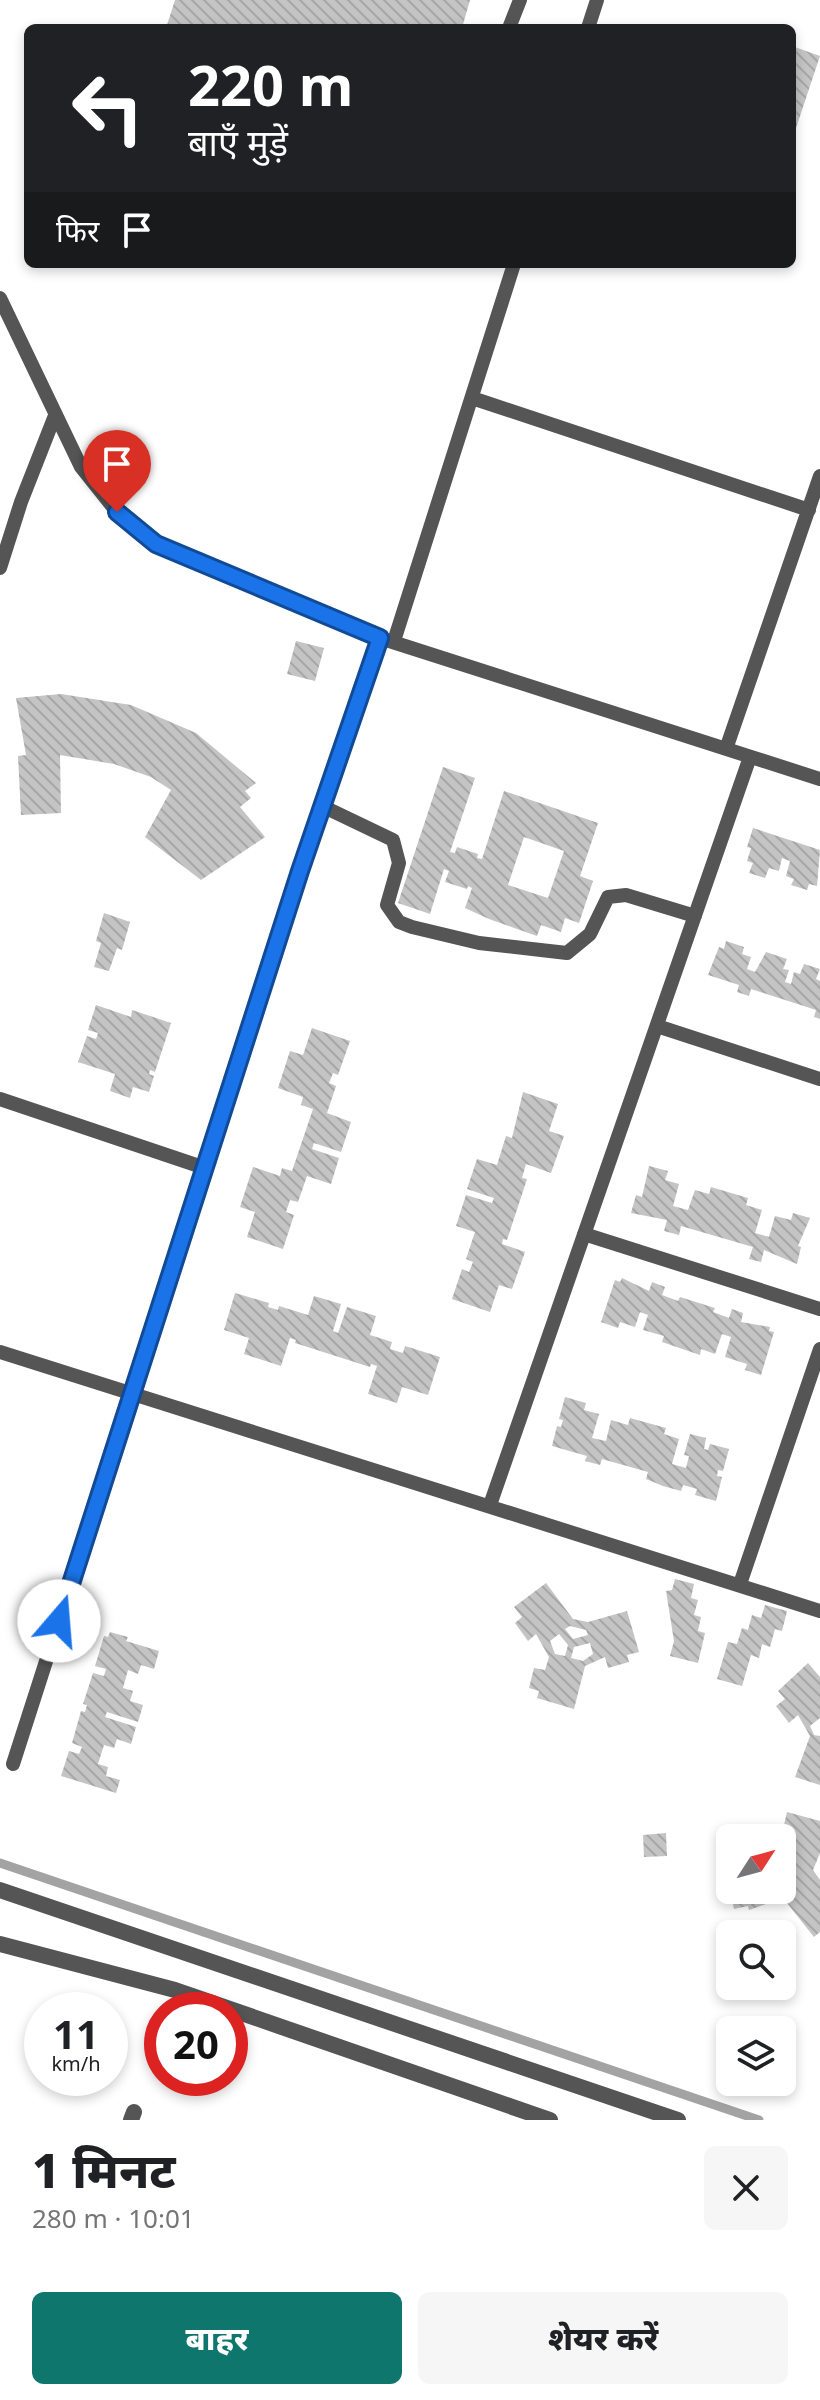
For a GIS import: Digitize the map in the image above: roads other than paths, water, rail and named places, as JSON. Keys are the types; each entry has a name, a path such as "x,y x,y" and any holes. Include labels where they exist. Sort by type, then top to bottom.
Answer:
{"street":[{"path":"0,1890 678,2120"},
{"path":"0,1944 175,1990 550,2120"}],"lane":[{"path":"511,24 520,0"},
{"path":"589,24 597,0"},
{"path":"13,1764 322,806 387,639 472,398 513,268"},
{"path":"0,298 54,418 81,467 117,512 156,544 387,639 820,779"},
{"path":"472,398 809,510"},
{"path":"0,568 21,502 54,418"},
{"path":"726,749 820,476"},
{"path":"490,1505 750,757"},
{"path":"322,806 393,840 399,863 387,905 399,922 412,927 479,943 567,953 590,934 608,897 626,895 695,916"},
{"path":"657,1026 820,1079"},
{"path":"0,1099 205,1168"},
{"path":"584,1234 820,1309"},
{"path":"740,1584 820,1349"},
{"path":"0,1352 820,1611"}],"waterway":[{"path":"0,1863 759,2120"}]}
